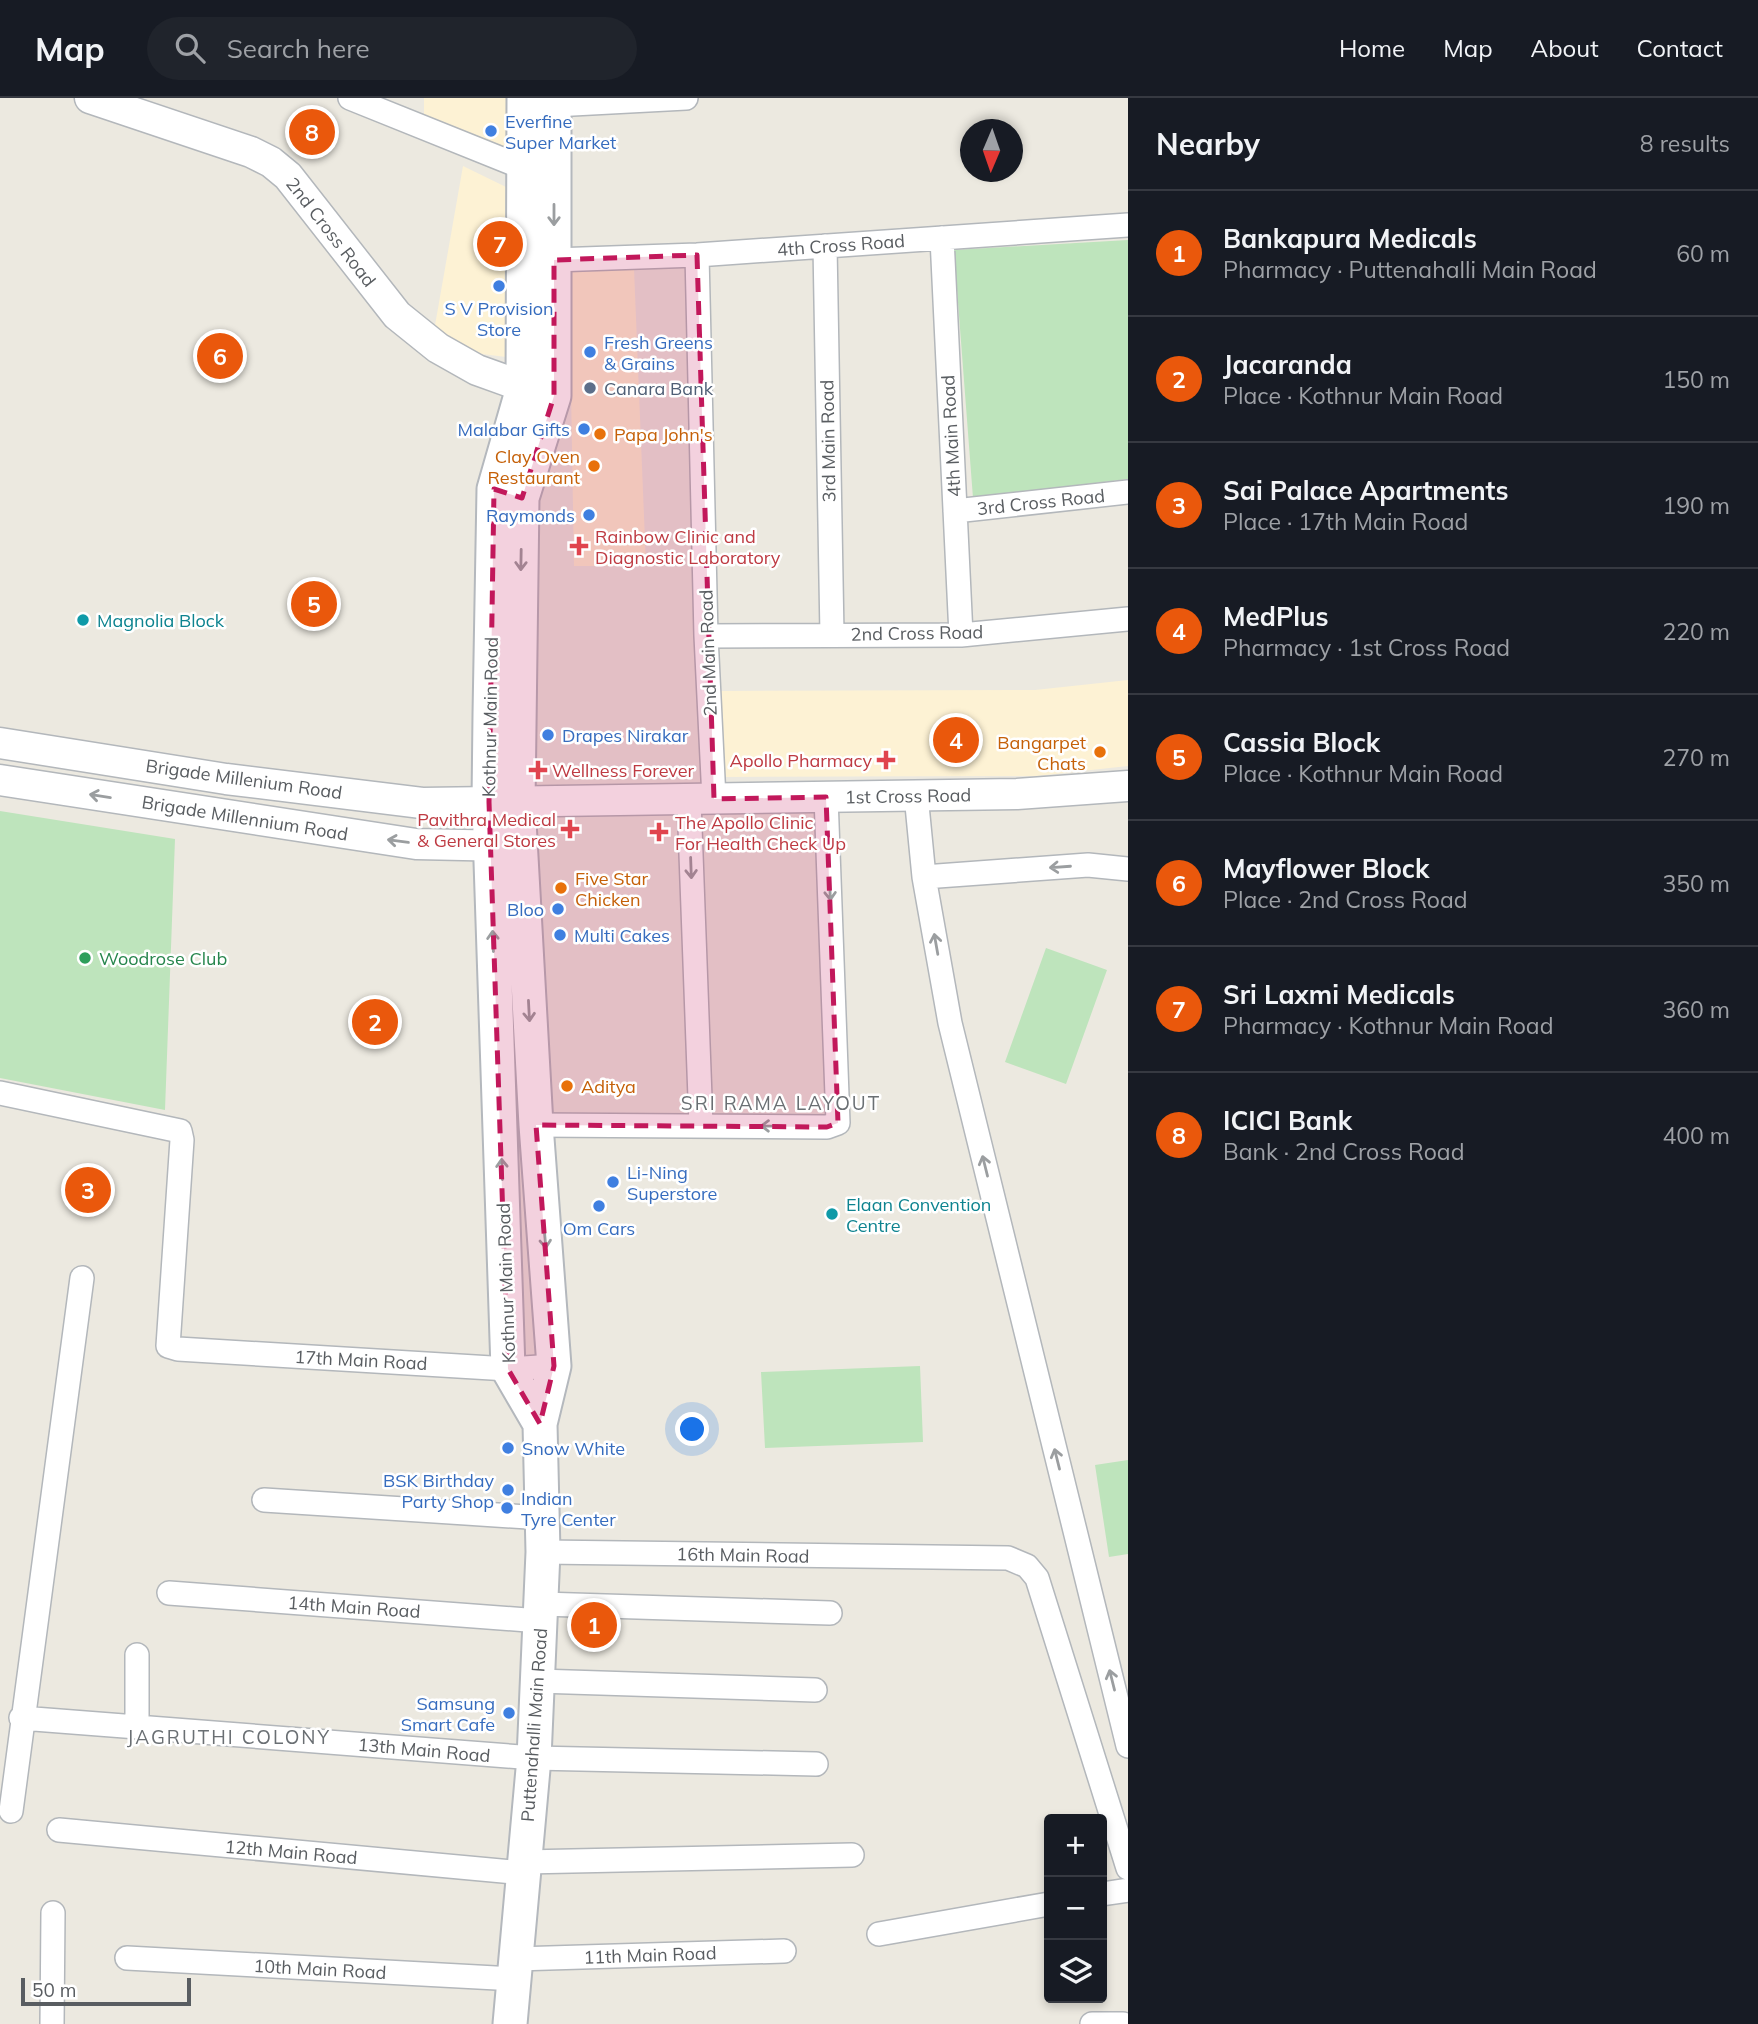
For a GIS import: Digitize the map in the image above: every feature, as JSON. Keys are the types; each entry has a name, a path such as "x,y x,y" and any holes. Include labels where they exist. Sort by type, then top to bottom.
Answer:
{"main road":[{"name":"Kothnur Main Road","path":"539,392 539,169 544,100"},
{"name":"Kothnur Main Road","path":"539,169 554,260 539,392 498,489 505,846 508,1369 540,1424"},
{"name":"Kothnur Main Road","path":"505,846 536,1125 554,1366 540,1424"},
{"name":"Puttenahalli Main Road","path":"510,2024 534,1758 538,1681 543,1552 540,1424"}],"street":[{"path":"350,98 377,104 539,169"},
{"path":"544,100 686,98"},
{"name":"2nd Cross Road","path":"95,99 251,152 271,162 288,176 397,315 438,348 477,370 539,392"},
{"name":"4th Cross Road","path":"554,260 697,256 1128,225"},
{"name":"4th Main Road","path":"942,238 961,635"},
{"name":"3rd Main Road","path":"825,246 832,635"},
{"name":"2nd Main Road","path":"697,256 706,636 701,799"},
{"name":"3rd Cross Road","path":"955,511 1128,492"},
{"name":"2nd Cross Road","path":"706,636 961,635 1128,619"},
{"name":"Brigade Millenium Road","path":"0,744 226,779 422,803 503,803"},
{"name":"Brigade Millennium Road","path":"0,780 403,842 505,846"},
{"name":"1st Cross Road","path":"503,803 1017,794 1128,786"},
{"path":"916,795 924,877 950,1023 1128,1746"},
{"path":"536,1125 827,1127 838,1123 826,797"},
{"path":"701,799 701,1125"},
{"path":"924,877 1088,865 1128,869"},
{"name":"17th Main Road","path":"0,1093 180,1131 182,1140 168,1346 178,1349 508,1369 554,1366"},
{"path":"11,1811 21,1718 82,1278"},
{"path":"264,1500 543,1518"},
{"name":"16th Main Road","path":"543,1552 1009,1558 1027,1566 1037,1578 1128,1868"},
{"name":"14th Main Road","path":"169,1592 541,1612 830,1613"},
{"path":"137,1655 137,1727"},
{"path":"538,1681 815,1690"},
{"name":"13th Main Road","path":"21,1718 534,1758 816,1764"},
{"name":"12th Main Road","path":"59,1830 523,1868 852,1855"},
{"path":"1107,1893 1128,1890"},
{"path":"879,1934 1044,1905"},
{"path":"52,2024 53,1913"},
{"name":"11th Main Road","path":"515,1969 784,1951"},
{"name":"10th Main Road","path":"127,1958 515,1969"},
{"path":"1092,2024 1123,2024"}],"highlighted area":[{"path":"697,255 714,799 826,797 838,1123 827,1127 536,1125 554,1366 540,1424 508,1369 489,802 494,489 522,498 554,396 554,260"}],"shaded area":[{"path":"424,98 506,98 506,153 424,116"},
{"path":"463,166 506,187 506,357 458,351 434,331"},
{"path":"634,269 646,566 574,566 569,270"},
{"path":"1128,680 1128,766 1036,776 722,777 721,691 1035,690"}],"green space":[{"path":"1128,240 1128,479 973,498 954,250"},
{"name":"Woodrose Club","path":"0,811 175,839 165,1110 0,1078"},
{"path":"1046,948 1107,970 1066,1084 1005,1062"},
{"path":"920,1366 923,1442 765,1448 761,1372"},
{"path":"1128,1460 1128,1554 1109,1557 1095,1465"}],"place":[{"name":"Everfine Super Market","path":"491,131"},
{"name":"ICICI Bank","path":"312,132"},
{"name":"Sri Laxmi Medicals","path":"500,244"},
{"name":"S V Provision Store","path":"499,286"},
{"name":"Fresh Greens & Grains","path":"590,352"},
{"name":"Mayflower Block","path":"220,356"},
{"name":"Canara Bank","path":"590,388"},
{"name":"Malabar Gifts","path":"584,429"},
{"name":"Papa John's","path":"600,434"},
{"name":"Clay Oven Restaurant","path":"594,466"},
{"name":"Raymonds","path":"589,515"},
{"name":"Rainbow Clinic and Diagnostic Laboratory","path":"579,546"},
{"name":"Cassia Block","path":"314,604"},
{"name":"Magnolia Block","path":"83,620"},
{"name":"Drapes Nirakar","path":"548,735"},
{"name":"MedPlus","path":"956,740"},
{"name":"Bangarpet Chats","path":"1100,752"},
{"name":"Apollo Pharmacy","path":"886,760"},
{"name":"Wellness Forever","path":"538,770"},
{"name":"Pavithra Medical & General Stores","path":"570,829"},
{"name":"The Apollo Clinic For Health Check Up","path":"659,832"},
{"name":"Five Star Chicken","path":"561,888"},
{"name":"Bloo","path":"558,909"},
{"name":"Multi Cakes","path":"560,935"},
{"name":"Woodrose Club","path":"85,958"},
{"name":"Jacaranda","path":"375,1022"},
{"name":"Aditya","path":"567,1086"},
{"name":"Li-Ning Superstore","path":"613,1182"},
{"name":"Sai Palace Apartments","path":"88,1190"},
{"name":"Om Cars","path":"599,1206"},
{"name":"Elaan Convention Centre","path":"832,1214"},
{"name":"Snow White","path":"508,1448"},
{"name":"BSK Birthday Party Shop","path":"508,1490"},
{"name":"Indian Tyre Center","path":"507,1508"},
{"name":"Bankapura Medicals","path":"594,1625"},
{"name":"Samsung Smart Cafe","path":"509,1713"}],"district":[{"name":"SRI RAMA LAYOUT","path":"781,1103"},
{"name":"JAGRUTHI COLONY","path":"229,1737"}]}
